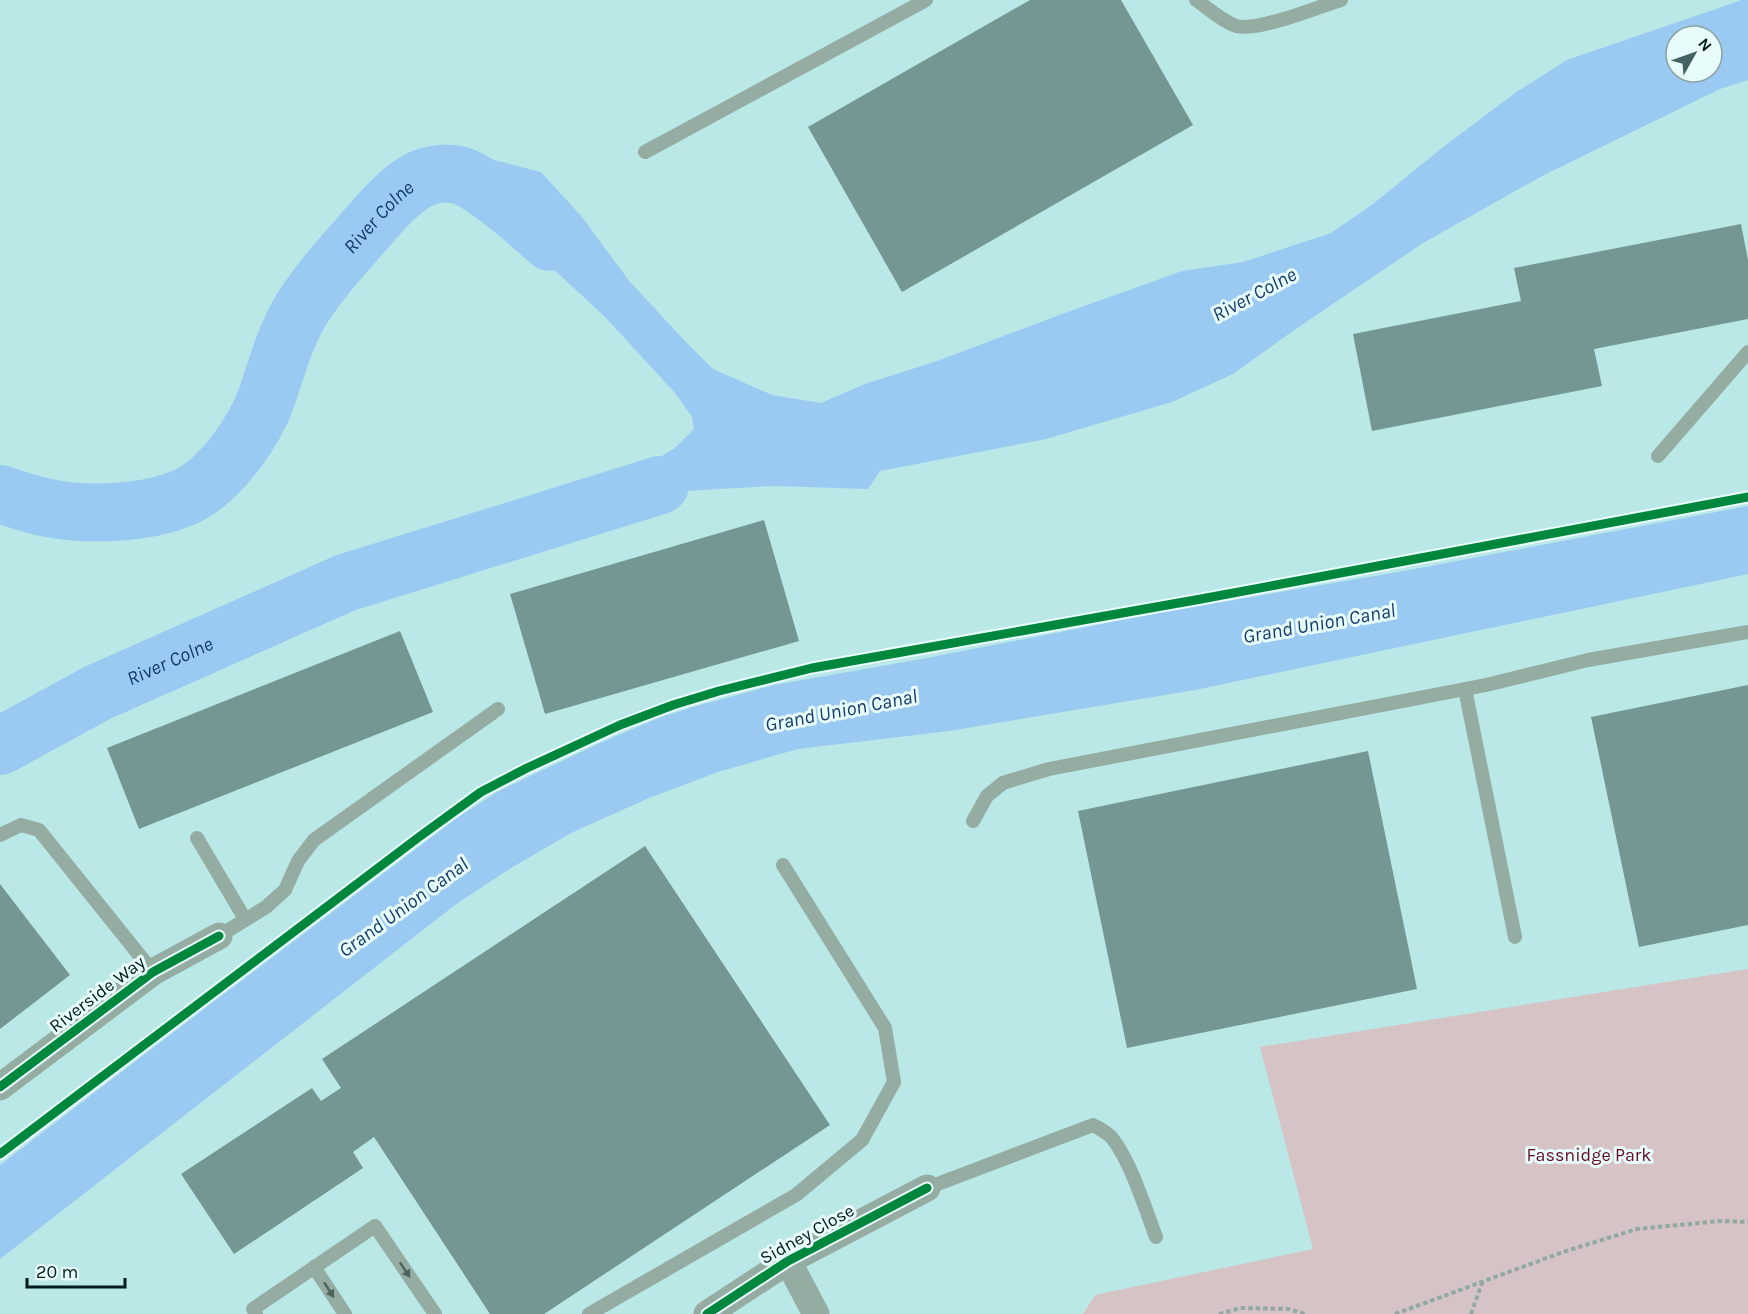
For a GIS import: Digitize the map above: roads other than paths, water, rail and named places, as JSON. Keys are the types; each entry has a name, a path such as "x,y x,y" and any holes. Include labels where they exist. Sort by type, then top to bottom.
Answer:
{"street":[{"name":"Riverside Way","path":"0,1088 153,972 219,936"},
{"name":"Sidney Close","path":"707,1314 788,1261 927,1188"},
{"path":"788,1261 816,1314"}],"lane":[{"path":"645,152 926,0"},
{"path":"1196,0 1235,26 1248,28 1341,0"},
{"path":"1658,456 1748,352"},
{"path":"973,821 987,796 1003,783 1049,769 1465,689 1587,660 1748,632"},
{"path":"1465,689 1515,937"},
{"path":"219,936 266,907 285,890 298,861 314,840 498,709"},
{"path":"0,835 21,825 39,830 153,972"},
{"path":"197,838 245,919"},
{"path":"589,1314 796,1195 862,1140 894,1082 885,1028 783,865"},
{"path":"927,1188 1093,1125 1111,1137 1124,1156 1156,1237"},
{"path":"254,1311 314,1266 375,1226 435,1314"},
{"path":"314,1266 345,1314"}],"water":[{"path":"1742,0 1748,0 1748,80 1720,89 1544,175 1423,243 1233,374 1172,402 1046,439 880,471 868,489 773,486 684,491 586,522 579,488 637,471 675,448 694,429 692,417 676,394 604,316 509,228 486,223 490,159 541,172 582,217 630,282 713,369 772,395 821,403 865,384 937,361 1182,271 1243,262 1331,233 1373,204 1515,93 1567,60 1664,27 1664,84 1724,84 1724,24 1672,24"},
{"name":"Grand Union Canal","path":"1748,506 1748,574 1195,690 949,731 798,749 718,772 649,798 571,833 511,868 455,905 0,1259 0,1165 457,818 497,792 600,743 661,717 774,685"}],"waterway":[{"name":"River Colne","path":"0,494 30,504 64,511 121,512 176,501 203,486 236,452 254,425 261,412 291,329 310,297 385,208 407,187 423,178 450,174 469,179 506,204 550,242"},
{"name":"River Colne","path":"0,746 97,693 345,583 660,485"}],"park label":[{"name":"Fassnidge Park","path":"1589,1155"}]}
